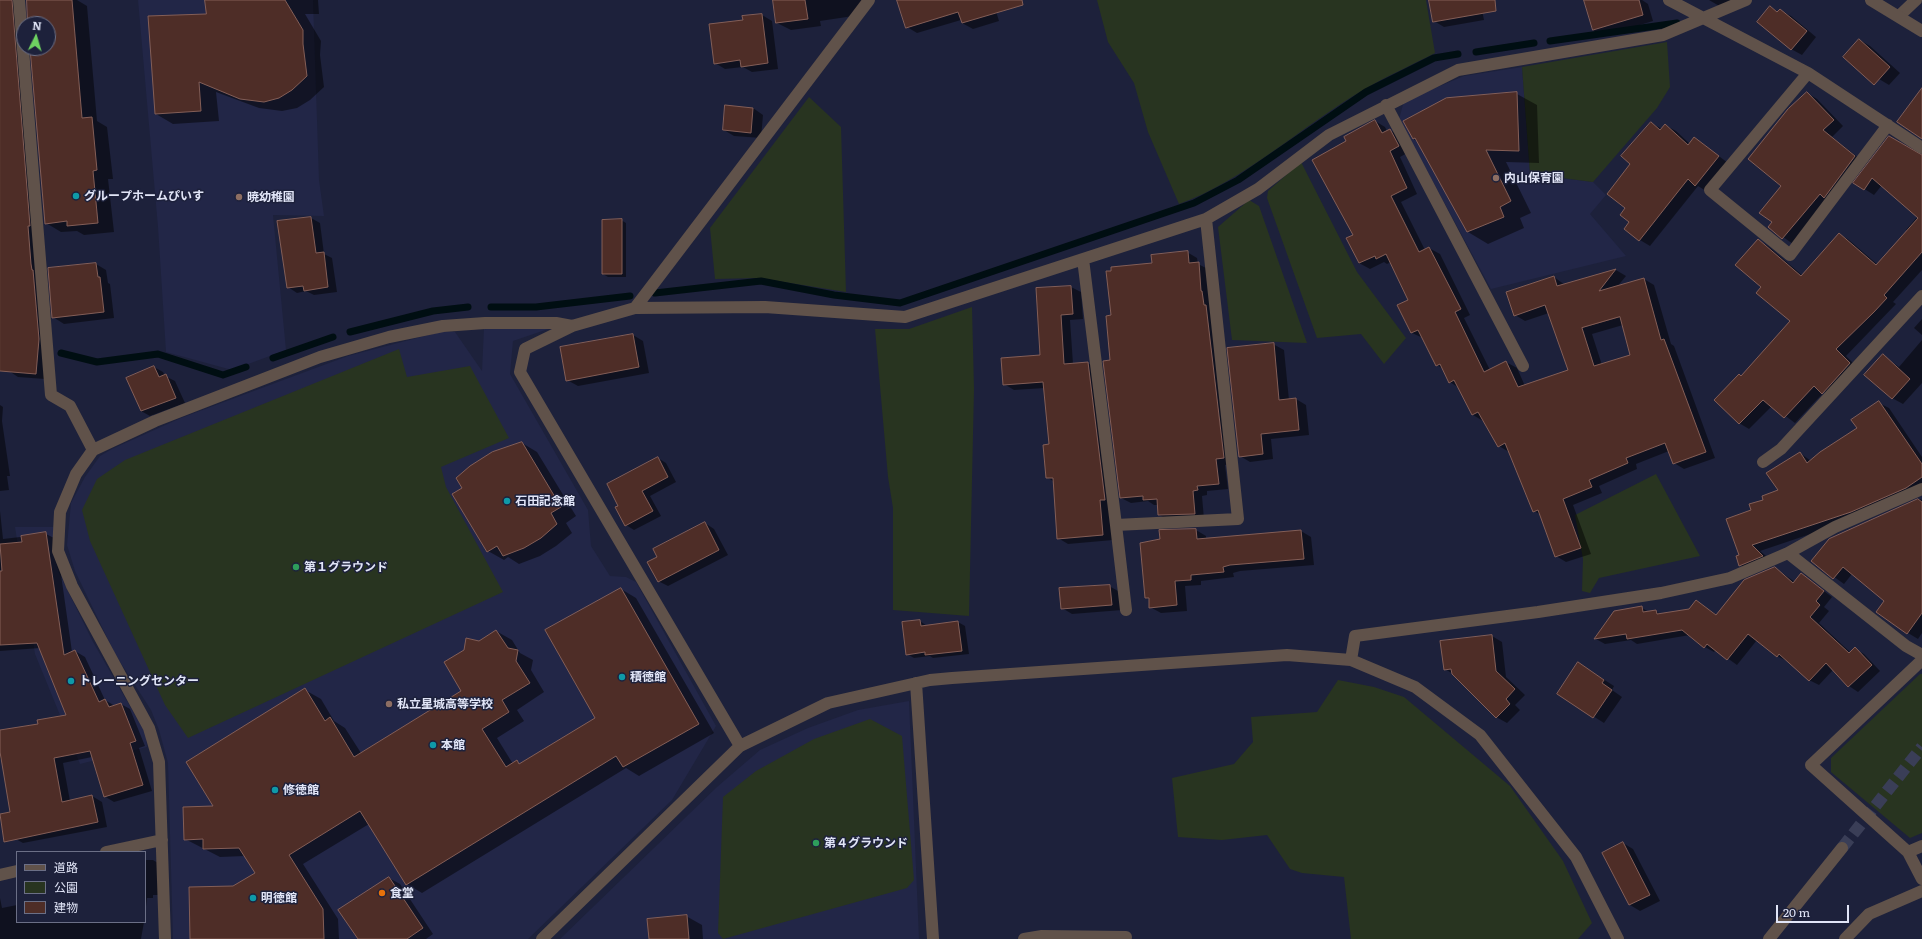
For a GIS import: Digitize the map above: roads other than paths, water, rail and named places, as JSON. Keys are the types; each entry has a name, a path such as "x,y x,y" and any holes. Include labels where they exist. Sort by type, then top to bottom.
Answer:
{"street":[{"path":"19,0 51,395 70,406 92,450"},
{"path":"635,308 869,0"},
{"path":"1669,0 1808,73 1922,148"},
{"path":"740,746 520,372 525,349 572,326 635,308 765,307 905,317 1206,219 1258,189 1329,135 1458,70 1662,35 1746,0"},
{"path":"1871,0 1922,31"},
{"path":"1899,16 1916,0"},
{"path":"1808,73 1710,190 1790,255 1888,125"},
{"path":"1386,105 1523,366"},
{"path":"1116,525 1238,519 1206,219"},
{"path":"1083,259 1126,610"},
{"path":"1762,462 1781,449 1922,296"},
{"path":"165,939 159,762 149,728 72,586 58,551 60,512 76,474 92,450 155,421 320,358 389,337 443,326 478,323 556,322 572,326"},
{"path":"1351,660 1355,636 1538,612 1661,593 1730,578 1788,553 1835,527 1922,489"},
{"path":"1788,553 1906,646 1922,655"},
{"path":"542,939 740,746 828,703 916,683 960,677 1287,655 1351,660 1416,687 1480,735 1576,857 1618,939"},
{"path":"1922,660 1811,766 1908,852 1922,879"},
{"path":"916,683 933,939"},
{"path":"111,851 162,840"},
{"path":"1908,852 1922,846"},
{"path":"1769,939 1842,848"},
{"path":"0,875 16,872"},
{"path":"1845,939 1869,914 1922,891"},
{"path":"1024,939 1042,936 1126,937"}],"waterway":[{"path":"1550,41 1677,23"},
{"path":"1476,52 1534,43"},
{"path":"655,293 761,281 834,295 900,303 1194,203 1238,180 1366,92 1434,58 1458,54"},
{"path":"491,307 536,307 630,296"},
{"path":"350,332 433,311 468,307"},
{"path":"273,358 333,337"},
{"path":"61,353 97,362 158,354 223,375 246,367"}],"tunnel":[{"path":"1842,848 1922,747"}],"place":[{"name":"内山保育園","path":"1496,178"},
{"name":"グループホームぴいす","path":"76,196"},
{"name":"暁幼稚園","path":"239,197"},
{"name":"石田記念館","path":"507,501"},
{"name":"第１グラウンド","path":"296,567"},
{"name":"積徳館","path":"622,677"},
{"name":"トレーニングセンター","path":"71,681"},
{"name":"私立星城高等学校","path":"389,704"},
{"name":"本館","path":"433,745"},
{"name":"修徳館","path":"275,790"},
{"name":"第４グラウンド","path":"816,843"},
{"name":"食堂","path":"382,893"},
{"name":"明徳館","path":"253,898"}]}
